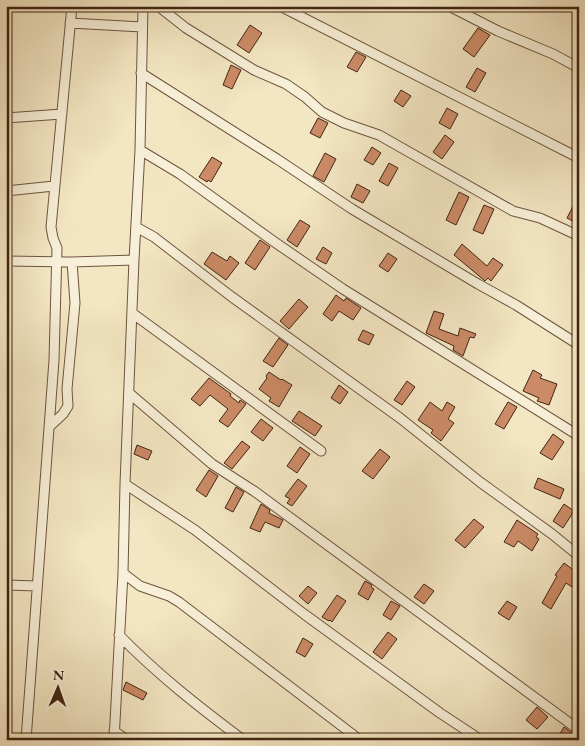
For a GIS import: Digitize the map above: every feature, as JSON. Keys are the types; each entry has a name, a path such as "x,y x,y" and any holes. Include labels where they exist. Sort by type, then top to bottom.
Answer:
{"street":[{"path":"26,740 49,427 58,261 57,248 51,227 72,6"},
{"path":"126,740 114,735 123,572 134,260 140,150 143,6"},
{"path":"158,6 186,28 254,70 286,84 322,112 344,124 380,135 513,211 540,218 579,236"},
{"path":"280,6 579,158"},
{"path":"449,6 579,68"},
{"path":"70,23 142,28"},
{"path":"141,73 352,209 516,305 579,345"},
{"path":"6,118 62,114"},
{"path":"140,150 180,174 342,289 579,436"},
{"path":"6,191 54,186"},
{"path":"136,227 154,238 232,297 400,418 480,482 579,556"},
{"path":"6,261 72,262 134,260"},
{"path":"49,427 63,414 68,406 67,389 75,303 72,262"},
{"path":"132,313 321,451"},
{"path":"129,393 212,464 254,491 579,730"},
{"path":"125,484 195,530 304,614 440,713 481,740"},
{"path":"123,572 140,586 179,602 360,740"},
{"path":"6,585 37,586"},
{"path":"119,635 148,665 183,695 243,740"}],"building":[{"path":"250,25 262,33 249,53 237,45"},
{"path":"478,28 490,35 474,57 463,49"},
{"path":"356,52 366,57 357,72 347,67"},
{"path":"231,65 241,70 232,89 223,85"},
{"path":"477,68 486,73 475,92 466,87"},
{"path":"401,90 411,96 403,107 394,101"},
{"path":"447,108 458,114 450,129 439,123"},
{"path":"318,118 328,123 320,138 310,133"},
{"path":"445,135 454,142 442,159 433,152"},
{"path":"372,147 381,153 373,165 364,160"},
{"path":"325,153 336,159 324,182 313,176"},
{"path":"212,157 222,163 211,182 208,180 207,182 199,177"},
{"path":"389,163 398,168 388,186 379,181"},
{"path":"357,184 370,191 363,203 351,197"},
{"path":"459,192 469,197 456,225 446,220"},
{"path":"579,195 579,224 567,218"},
{"path":"484,205 494,209 483,234 473,230"},
{"path":"300,220 310,226 297,247 287,240"},
{"path":"260,240 270,247 255,270 245,263"},
{"path":"462,244 487,266 493,258 503,265 491,281 488,278 485,281 454,255"},
{"path":"323,247 332,253 326,264 316,259"},
{"path":"212,252 227,261 230,256 239,263 226,280 204,264"},
{"path":"388,253 397,259 388,272 379,266"},
{"path":"336,295 344,301 346,298 361,308 353,320 339,311 332,321 323,314"},
{"path":"299,299 308,307 289,329 280,321"},
{"path":"434,311 444,314 439,329 458,336 460,328 476,334 474,338 470,337 463,356 453,350 454,346 426,333"},
{"path":"363,330 374,335 369,345 358,340"},
{"path":"279,338 288,345 273,367 263,361"},
{"path":"533,370 542,375 540,378 557,384 549,405 537,401 539,398 523,391"},
{"path":"269,372 292,385 279,407 269,401 271,398 259,389"},
{"path":"209,378 231,394 230,396 239,403 240,400 246,404 228,427 219,421 228,409 210,395 200,406 191,399"},
{"path":"407,381 415,387 402,405 394,400"},
{"path":"339,385 348,392 340,404 331,398"},
{"path":"430,402 442,411 447,402 455,407 448,419 454,423 441,441 431,433 433,430 418,420"},
{"path":"508,402 517,407 504,429 495,424"},
{"path":"299,411 322,426 315,436 292,421"},
{"path":"261,419 273,428 263,441 251,432"},
{"path":"553,434 564,442 552,460 540,453"},
{"path":"242,441 250,447 232,469 224,463"},
{"path":"137,445 152,451 148,460 134,454"},
{"path":"300,447 310,454 297,473 287,466"},
{"path":"380,449 390,457 373,479 362,471"},
{"path":"209,470 218,476 206,497 196,490"},
{"path":"538,478 564,489 560,499 534,488"},
{"path":"298,479 307,486 292,506 287,503 290,499 285,496"},
{"path":"236,487 244,492 233,512 225,508"},
{"path":"261,504 270,510 269,513 283,520 279,528 265,522 260,532 250,528"},
{"path":"564,504 574,511 563,528 553,521"},
{"path":"474,519 484,527 465,548 455,540"},
{"path":"517,520 538,534 536,537 539,539 532,551 518,541 514,547 504,542"},
{"path":"564,563 579,574 579,578 572,587 566,583 551,609 542,603 557,576 555,575"},
{"path":"365,581 372,585 371,587 374,589 368,600 358,594"},
{"path":"424,584 434,591 424,604 414,597"},
{"path":"308,586 317,593 308,604 299,596"},
{"path":"337,595 346,601 332,622 322,617"},
{"path":"391,601 400,606 391,620 383,615"},
{"path":"507,601 517,607 509,620 498,613"},
{"path":"388,632 397,639 382,659 373,652"},
{"path":"303,638 313,644 305,657 296,652"},
{"path":"126,682 147,693 143,700 123,690"},
{"path":"537,707 548,717 537,729 526,720"},
{"path":"564,727 574,736 571,740 556,740"}]}
